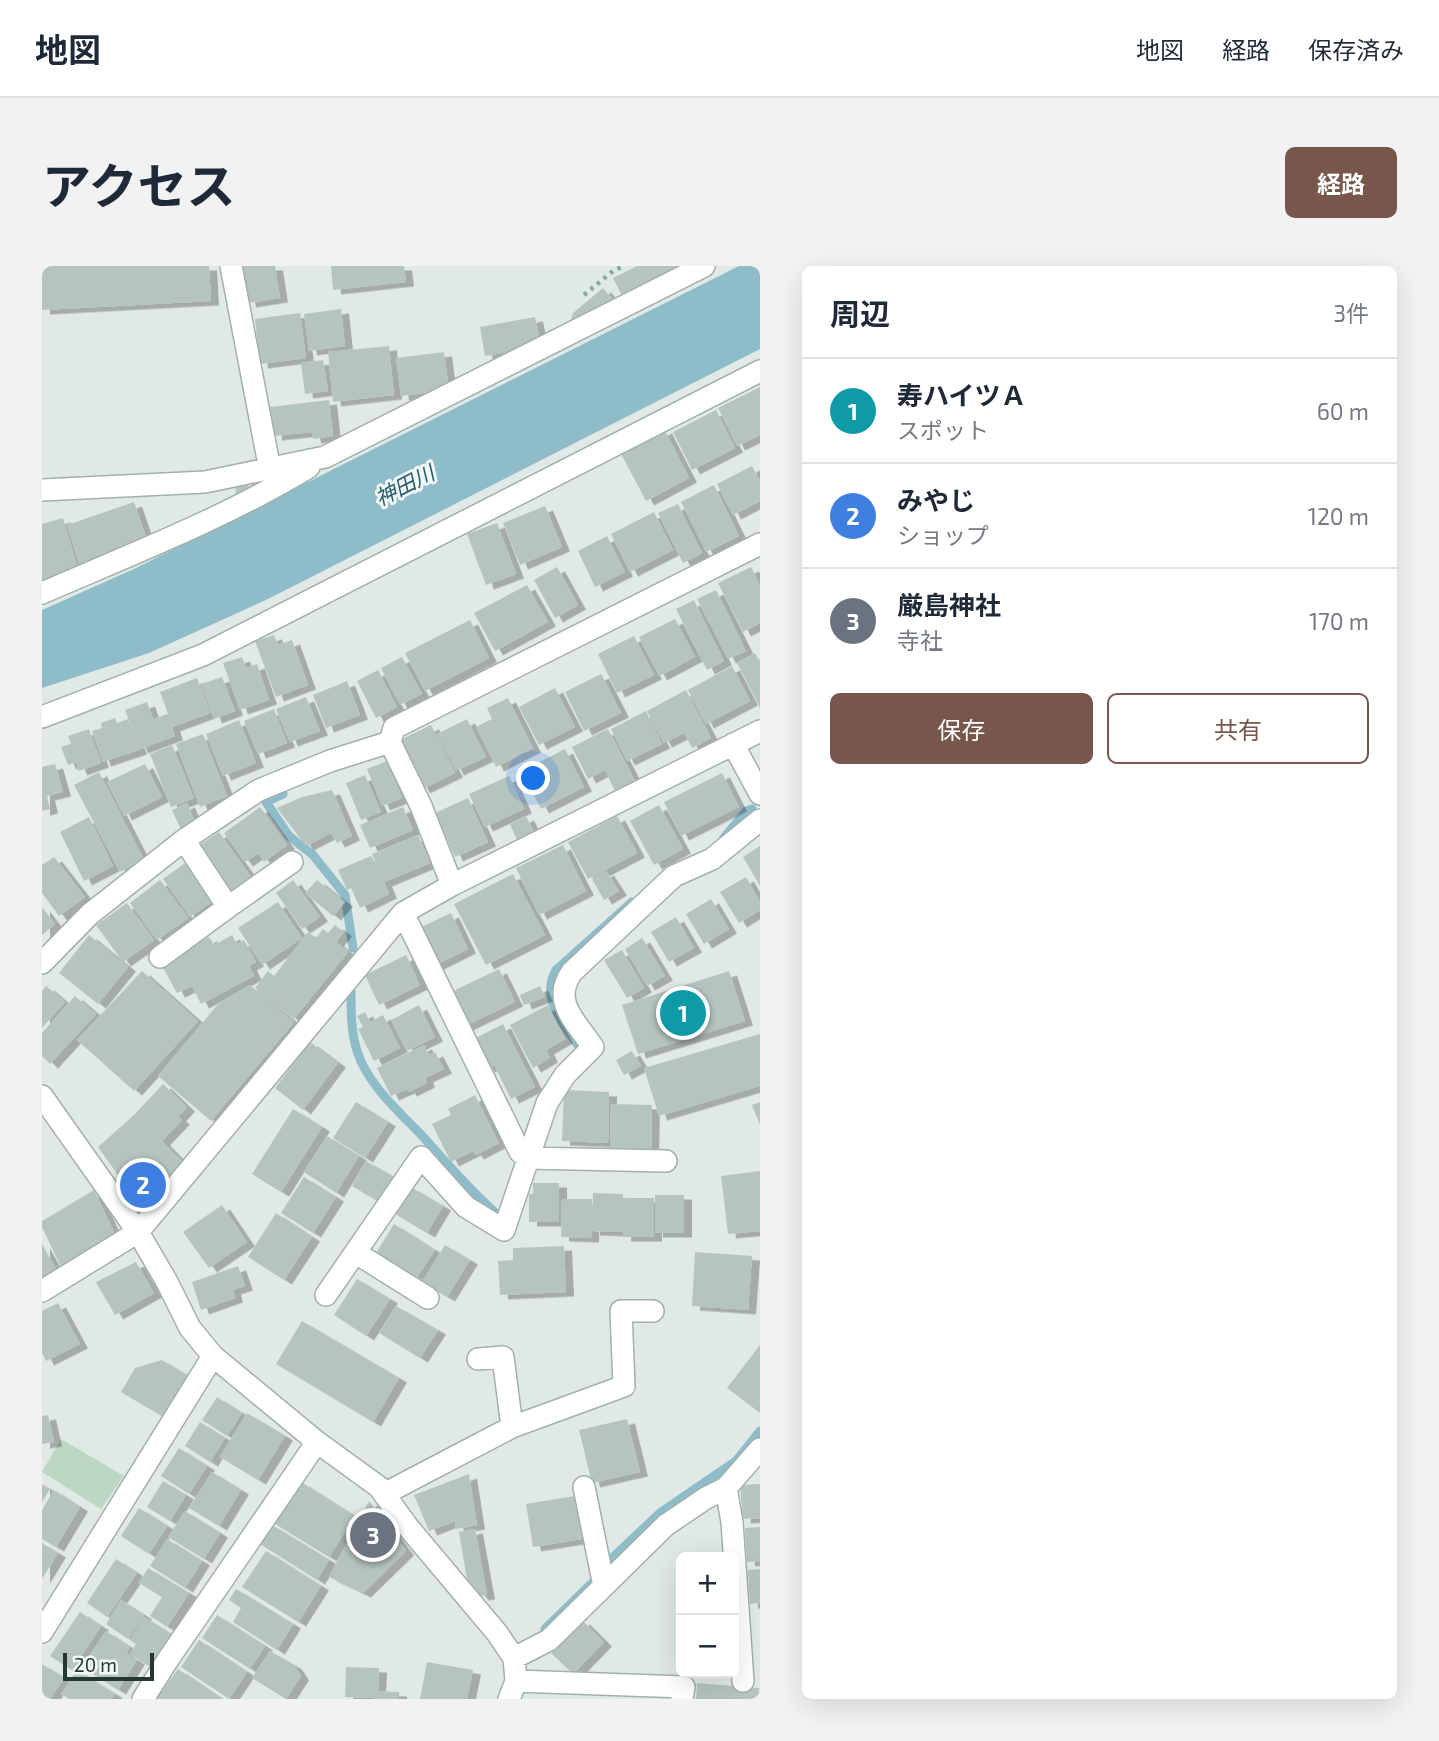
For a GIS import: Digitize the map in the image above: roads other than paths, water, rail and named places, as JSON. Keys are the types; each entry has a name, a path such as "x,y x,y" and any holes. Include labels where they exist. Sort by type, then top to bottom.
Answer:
{"street":[{"path":"231,266 270,470"},
{"path":"42,593 265,494 325,457 704,266"},
{"path":"42,717 203,655 760,371"},
{"path":"42,490 205,482 325,457"},
{"path":"452,886 421,806 390,742 394,728 760,544"},
{"path":"42,1291 138,1233 403,913 760,731"},
{"path":"42,963 90,914 184,840 259,790 330,761 390,742"},
{"path":"733,744 760,794"},
{"path":"326,1296 421,1157 466,1207 504,1230 547,1103 565,1075 593,1047 566,1007 562,992 564,983 572,972 674,876 712,859 760,820"},
{"path":"184,840 228,907"},
{"path":"160,957 292,862"},
{"path":"403,913 520,1152 528,1158 666,1161"},
{"path":"42,1096 138,1233 190,1328 213,1356 317,1441 379,1487 497,1633 513,1658 512,1690 684,1687 682,1699"},
{"path":"356,1253 428,1298"},
{"path":"384,1494 512,1427 624,1386 621,1311 653,1311"},
{"path":"42,1632 213,1356"},
{"path":"478,1359 503,1357 512,1427"},
{"path":"143,1699 317,1441"},
{"path":"513,1658 549,1640 666,1525 726,1488 760,1450"},
{"path":"584,1487 604,1586"},
{"path":"726,1488 732,1522 743,1681"}],"water":[{"name":"神田川","path":"739,266 760,266 760,349 268,599 149,653 42,688 42,610 136,568"}],"waterway":[{"path":"283,794 266,802 289,836 313,855 345,895 353,948"},
{"path":"723,839 746,811 752,809"},
{"path":"582,1051 557,1013 551,992 552,981 556,970 632,902"},
{"path":"351,992 355,1044 369,1076 397,1110 501,1218"},
{"path":"608,1562 660,1513 736,1461 760,1431"},
{"path":"545,1629 592,1583"}],"place":[{"name":"寿ハイツＡ","path":"683,1013"},
{"name":"みやじ","path":"143,1185"},
{"name":"厳島神社","path":"373,1535"}]}
